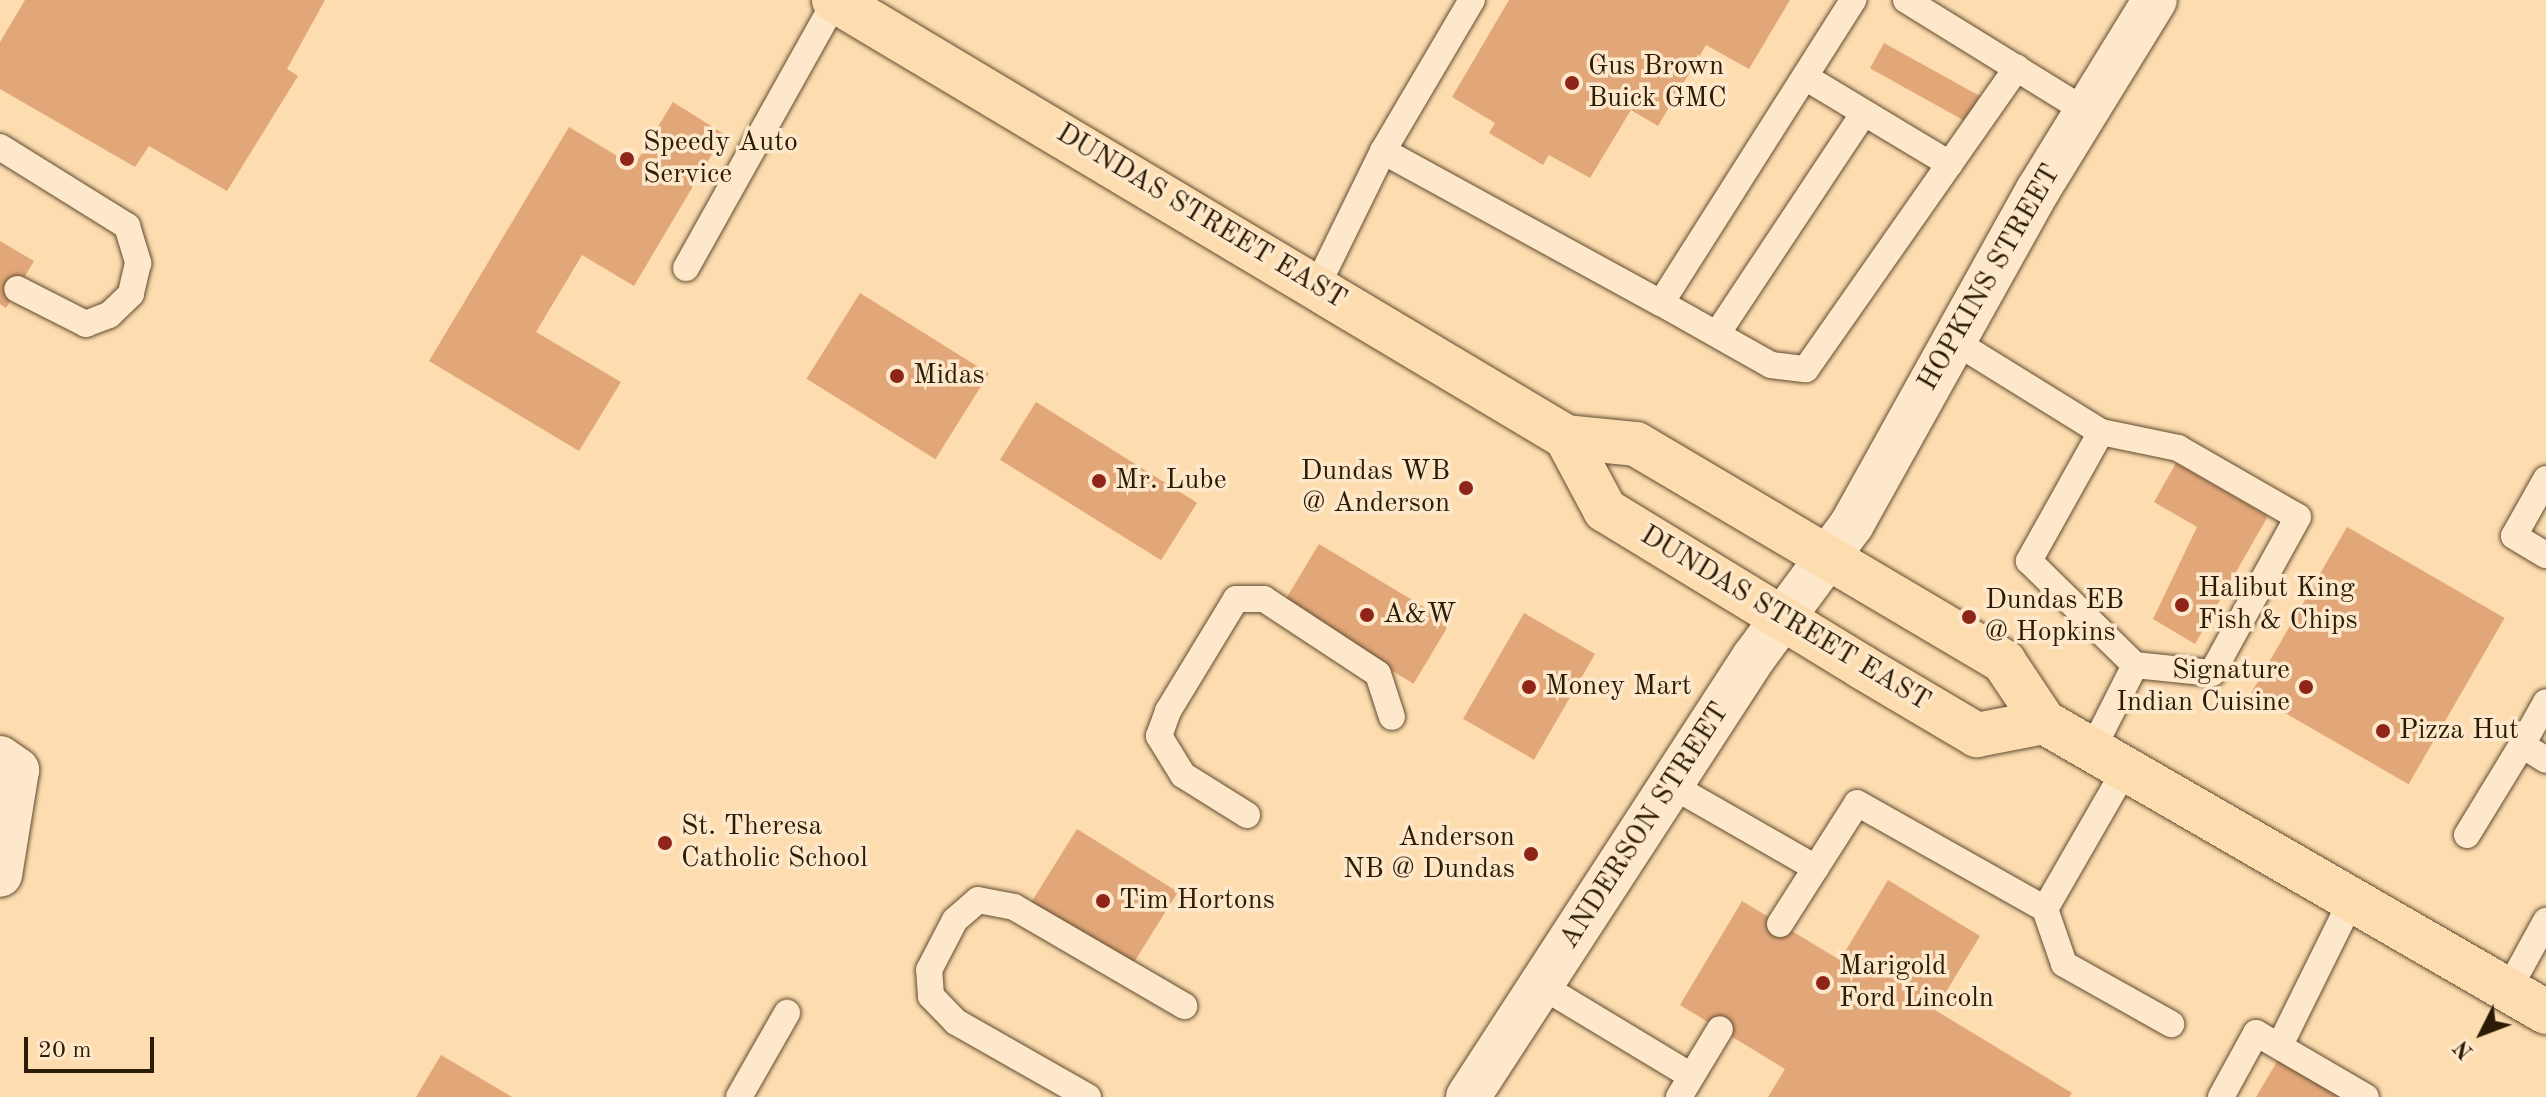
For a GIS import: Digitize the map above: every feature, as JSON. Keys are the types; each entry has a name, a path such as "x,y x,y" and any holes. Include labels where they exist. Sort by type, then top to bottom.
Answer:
{"main road":[{"name":"DUNDAS STREET EAST","path":"834,0 1566,437 1636,444 2004,662 2044,722 2546,1012"},
{"name":"HOPKINS STREET","path":"1826,558 2086,111 2155,0"},
{"name":"DUNDAS STREET EAST","path":"1566,437 1605,510 1977,735 2044,722"},
{"name":"ANDERSON STREET","path":"1468,1097 1671,785 1782,618 1826,558"},
{"path":"0,758 17,770 0,875"}],"lane":[{"path":"686,268 834,0"},
{"path":"1317,286 1383,151 1472,0"},
{"path":"1661,303 1853,0"},
{"path":"1906,0 2086,111"},
{"path":"1383,151 1771,365 1806,369 2017,68"},
{"path":"1805,77 1950,164"},
{"path":"1717,334 1864,113"},
{"path":"0,147 127,226 138,263 131,294 109,315 86,324 17,289"},
{"path":"1954,341 2101,432 2178,448 2298,517 2212,673 2135,665 2029,561 2101,432"},
{"path":"2546,479 2514,536 2546,555"},
{"path":"1247,815 1183,775 1159,736 1168,711 1236,599 1264,599 1378,674 1392,717"},
{"path":"2045,909 2109,759 2135,665"},
{"path":"2467,835 2546,702"},
{"path":"2522,745 2546,760"},
{"path":"1671,785 1816,868"},
{"path":"1780,924 1857,803 2045,909 2064,964 2171,1024"},
{"path":"2280,1045 2352,899"},
{"path":"1088,1097 956,1022 931,996 929,970 955,920 978,900 1014,907 1184,1006"},
{"path":"2508,990 2546,921"},
{"path":"1542,986 1685,1086 1720,1029"},
{"path":"739,1097 787,1013"},
{"path":"2221,1097 2256,1033 2366,1097"}],"building":[{"path":"25,0 325,0 287,69 298,76 227,191 149,146 135,167 0,89 0,42"},
{"name":"Gus Brown Buick GMC","path":"1509,0 1790,0 1749,69 1706,45 1658,126 1631,110 1590,178 1549,155 1543,165 1489,133 1495,123 1452,97"},
{"path":"1884,43 1979,96 1965,121 1870,68"},
{"path":"673,102 724,134 634,286 582,255 536,332 621,382 579,451 429,361 569,127 634,166"},
{"path":"0,241 34,261 6,308 0,304"},
{"name":"Midas","path":"860,293 989,374 935,459 806,379"},
{"name":"Mr. Lube","path":"1036,402 1197,503 1161,560 1000,460"},
{"path":"2176,463 2268,516 2195,644 2153,619 2197,527 2154,502"},
{"path":"2347,527 2505,618 2409,784 2251,693"},
{"name":"A&W","path":"1319,544 1450,623 1414,684 1282,605"},
{"name":"Money Mart","path":"1524,613 1595,654 1534,760 1463,719"},
{"name":"Tim Hortons","path":"1077,829 1178,892 1128,973 1027,910"},
{"name":"Marigold Ford Lincoln","path":"1888,880 1980,936 1935,1010 2072,1093 2069,1097 1768,1097 1785,1069 1680,1005 1742,901 1840,960"},
{"path":"441,1055 512,1097 416,1097"},
{"path":"2278,1060 2341,1097 2256,1097"}],"place":[{"name":"Gus Brown Buick GMC","path":"1572,83"},
{"name":"Speedy Auto Service","path":"627,159"},
{"name":"Midas","path":"897,376"},
{"name":"Mr. Lube","path":"1099,481"},
{"name":"Dundas WB @ Anderson","path":"1466,488"},
{"name":"Halibut King Fish & Chips","path":"2182,605"},
{"name":"A&W","path":"1367,615"},
{"name":"Dundas EB @ Hopkins","path":"1969,617"},
{"name":"Money Mart","path":"1529,687"},
{"name":"Signature Indian Cuisine","path":"2306,687"},
{"name":"Pizza Hut","path":"2383,731"},
{"name":"St. Theresa Catholic School","path":"665,843"},
{"name":"Anderson NB @ Dundas","path":"1531,854"},
{"name":"Tim Hortons","path":"1103,901"},
{"name":"Marigold Ford Lincoln","path":"1823,983"}]}
